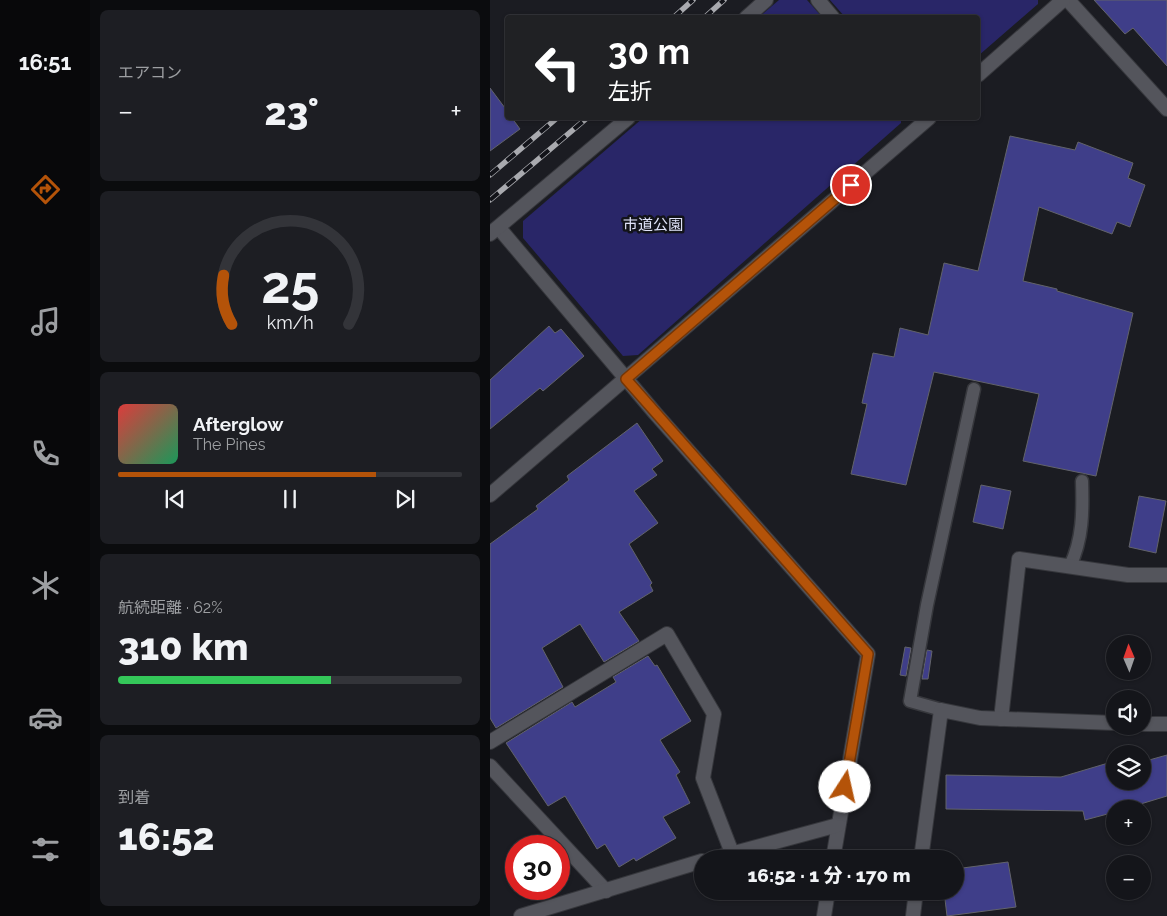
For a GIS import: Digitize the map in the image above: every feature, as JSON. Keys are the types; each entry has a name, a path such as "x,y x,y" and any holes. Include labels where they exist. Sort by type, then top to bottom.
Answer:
{"street":[{"path":"749,15 766,0"},
{"path":"818,0 830,15"},
{"path":"980,73 1063,0"},
{"path":"1068,0 1167,109"},
{"path":"626,120 494,231 868,654 834,850"},
{"path":"490,495 924,120"},
{"path":"1001,719 1019,559 1128,574 1167,575"},
{"path":"490,742 667,634 714,714 703,778 731,850"},
{"path":"922,850 942,710 980,718 1106,723"},
{"path":"1151,724 1167,724"},
{"path":"490,766 606,891"},
{"path":"743,850 838,825"},
{"path":"521,916 694,864"},
{"path":"824,916 827,900"},
{"path":"913,916 915,900"}],"lane":[{"path":"942,710 910,701 928,605 974,389"},
{"path":"1070,566 1079,548 1083,506 1082,481"}],"green space":[{"path":"779,0 807,0 820,15 761,15"},
{"path":"830,0 1038,0 1038,4 980,54 980,15 843,15"},
{"name":"市道公園","path":"641,120 901,120 901,123 638,355 623,356 523,238 523,221"}],"building":[{"path":"1094,0 1167,0 1167,66 1133,28 1125,34"},
{"path":"490,88 505,108 505,120 513,120 520,129 490,151"},
{"path":"1010,136 1075,150 1078,142 1133,163 1128,178 1145,185 1130,227 1117,222 1112,234 1039,207 1023,281 1057,289 1057,291 1133,313 1096,476 1023,461 1039,394 934,372 906,485 851,474 867,404 862,403 873,353 894,357 900,328 928,335 944,263 978,271"},
{"path":"549,326 555,333 561,329 584,356 543,391 540,388 490,429 490,380"},
{"path":"637,423 663,461 652,469 657,475 634,491 658,523 629,544 652,583 650,585 653,591 619,612 639,641 604,662 580,624 542,648 563,687 496,728 490,718 490,544 538,509 536,506 569,480 567,476"},
{"path":"981,485 1011,491 1003,529 973,522"},
{"path":"1139,496 1166,501 1156,553 1129,547"},
{"path":"905,647 911,648 906,676 900,675"},
{"path":"927,650 932,651 928,679 922,679"},
{"path":"648,656 655,666 657,665 691,721 660,740 680,772 676,775 690,803 663,817 676,838 636,861 634,858 619,867 605,844 597,849 565,796 548,806 506,743 572,702 575,707 616,682 613,677"},
{"path":"1167,755 1167,796 1151,801 1106,800 1106,814 1085,820 1083,811 946,809 946,775 1061,777 1106,764 1106,790 1151,790 1151,759"},
{"path":"1008,862 1016,907 947,916 945,900 964,900 964,868"}],"railway":[{"path":"676,15 693,0"},
{"path":"707,15 724,0"},
{"path":"490,175 555,120"},
{"path":"490,200 585,120"}],"route":[{"path":"845,787 868,654 626,379 851,185"}]}
